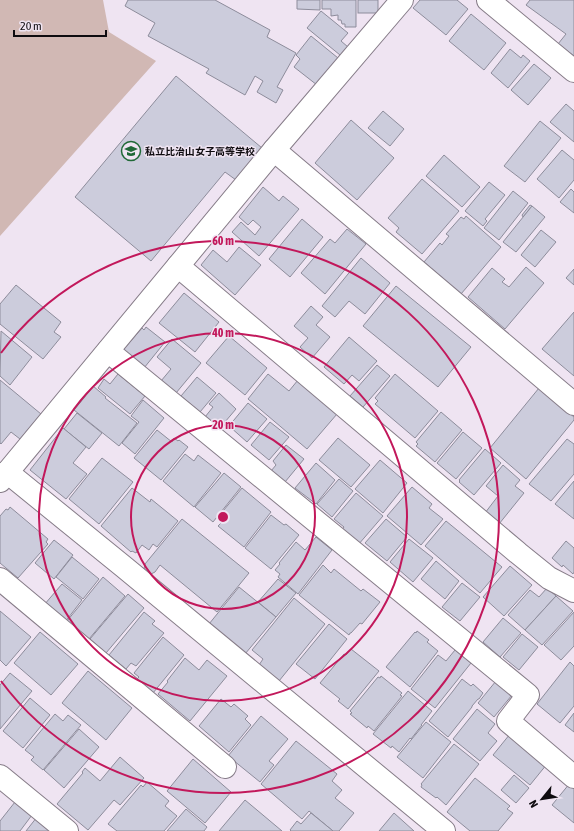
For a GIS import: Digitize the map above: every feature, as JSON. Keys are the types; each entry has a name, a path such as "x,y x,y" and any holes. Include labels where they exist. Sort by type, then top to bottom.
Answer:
{"street":[{"path":"402,0 274,150 4,477 130,572 444,831"},
{"path":"488,0 574,71"},
{"path":"274,150 574,404"},
{"path":"178,266 518,553 549,578 574,591"},
{"path":"108,351 528,695 508,722 574,777"},
{"path":"0,579 225,767"},
{"path":"0,776 67,831"}],"shaded area":[{"path":"0,0 103,0 109,32 156,61 0,236"}],"building":[{"path":"128,0 215,0 270,30 267,37 296,53 277,87 283,90 276,103 257,92 263,81 255,76 245,95 206,73 209,69 148,36 155,23 125,6"},
{"path":"297,0 320,0 320,10 297,9"},
{"path":"322,0 356,0 356,27 345,27 345,24 342,24 341,20 338,20 338,15 331,16 331,9 322,9"},
{"path":"358,0 378,0 378,13 358,13"},
{"path":"420,0 457,0 468,9 446,35 413,8"},
{"path":"530,0 574,0 574,56 558,44 566,34 526,5"},
{"path":"321,11 348,33 341,41 348,47 340,55 307,28"},
{"path":"471,14 506,43 484,70 449,41"},
{"path":"311,36 338,58 317,85 294,67 300,59 296,55"},
{"path":"510,49 521,58 523,55 530,61 508,88 491,73"},
{"path":"534,64 551,78 528,105 511,90"},
{"path":"176,76 262,148 236,180 225,172 151,261 75,197"},
{"path":"566,104 574,111 574,142 550,122"},
{"path":"383,111 404,129 390,146 368,128"},
{"path":"351,120 394,158 357,200 315,163"},
{"path":"540,121 561,138 525,182 504,166"},
{"path":"562,150 574,160 574,180 559,198 537,179"},
{"path":"444,155 480,187 462,207 426,176"},
{"path":"422,179 459,211 422,254 396,232 399,228 388,218"},
{"path":"489,182 505,195 485,219 487,221 483,226 465,211"},
{"path":"263,187 279,201 283,196 299,209 259,256 232,232 241,222 255,235 261,227 253,220 248,225 239,217"},
{"path":"571,189 574,192 574,213 560,202"},
{"path":"513,191 528,203 499,240 484,228"},
{"path":"530,205 532,206 523,217 522,215"},
{"path":"532,206 545,217 516,252 503,242"},
{"path":"466,216 501,247 461,294 424,262 440,243 442,245 449,236 446,234 461,217 464,219"},
{"path":"302,219 323,237 290,277 269,259"},
{"path":"347,229 366,244 325,294 301,273 330,239 335,243"},
{"path":"541,230 556,242 535,267 521,255"},
{"path":"239,247 261,265 235,295 201,265 213,250 227,262"},
{"path":"361,258 390,283 365,314 349,301 335,317 322,306"},
{"path":"526,267 544,283 505,329 468,297 492,268 505,279 502,282 509,287"},
{"path":"574,269 574,285 566,278"},
{"path":"16,285 61,322 54,332 61,337 43,359 0,324 0,304"},
{"path":"396,286 471,347 438,387 363,326"},
{"path":"184,293 219,322 195,352 159,323"},
{"path":"311,306 323,317 316,325 330,337 312,358 300,347 308,338 294,326"},
{"path":"574,312 574,376 542,349"},
{"path":"146,327 165,342 144,368 123,350 142,328 144,330"},
{"path":"1,331 32,357 10,385 0,376"},
{"path":"229,336 267,368 245,395 206,363"},
{"path":"349,337 377,361 359,381 352,375 344,384 324,367"},
{"path":"172,339 201,363 176,393 161,381 171,369 157,357"},
{"path":"377,365 390,376 363,407 350,396"},
{"path":"118,374 145,396 130,414 98,388 104,379 110,384"},
{"path":"268,374 289,391 298,380 337,414 307,449 248,399"},
{"path":"395,374 438,411 415,438 375,404 378,401 375,398"},
{"path":"197,377 216,393 200,412 181,396"},
{"path":"0,380 41,414 20,439 11,432 1,444 0,443"},
{"path":"93,386 106,397 105,398 137,423 119,446 74,410"},
{"path":"539,388 574,417 574,420 526,479 490,448"},
{"path":"219,393 236,409 219,429 205,417 213,407 209,404"},
{"path":"143,400 164,418 135,454 122,443 139,422 131,416"},
{"path":"248,403 267,419 247,442 229,426"},
{"path":"441,412 462,430 435,462 416,446 418,444 416,442"},
{"path":"77,413 102,433 89,449 64,429"},
{"path":"270,422 289,437 269,460 251,445"},
{"path":"63,428 86,447 73,463 87,474 66,499 30,470"},
{"path":"157,430 172,442 174,438 188,447 161,480 134,458"},
{"path":"463,432 482,448 456,479 437,463"},
{"path":"338,438 370,465 351,487 319,460"},
{"path":"567,439 574,444 574,474 551,501 529,484"},
{"path":"286,445 304,459 285,482 271,471 276,465 273,461"},
{"path":"485,449 501,463 474,495 459,482 459,480"},
{"path":"185,454 194,461 198,455 221,473 194,507 163,481"},
{"path":"102,458 133,482 99,524 69,499"},
{"path":"380,460 407,483 383,513 355,489"},
{"path":"316,463 335,480 316,504 295,488"},
{"path":"503,465 520,480 515,486 524,493 499,524 485,513 498,496 486,486"},
{"path":"224,473 241,487 213,522 195,507"},
{"path":"339,479 353,491 332,517 317,504"},
{"path":"574,481 574,519 555,504"},
{"path":"412,487 432,504 429,508 443,519 421,545 387,516"},
{"path":"132,488 150,502 151,499 178,521 157,547 153,544 149,550 142,545 136,553 131,552 101,526"},
{"path":"242,488 271,512 244,547 218,526 224,520 219,516"},
{"path":"356,493 383,516 358,545 341,531 344,527 334,519"},
{"path":"10,507 48,539 46,542 48,544 18,578 0,563 0,516"},
{"path":"271,515 284,525 286,524 299,535 271,569 245,548"},
{"path":"182,519 249,573 217,612 160,565 155,572 151,574 147,573 144,569 145,564"},
{"path":"386,519 407,537 387,561 365,543"},
{"path":"446,521 502,567 480,593 425,546"},
{"path":"316,537 332,550 298,594 278,577 280,574 275,570 296,542 305,550"},
{"path":"409,539 433,558 413,582 390,562"},
{"path":"54,540 73,555 54,579 35,563"},
{"path":"566,541 574,548 573,574 552,558"},
{"path":"72,557 99,579 83,599 56,577"},
{"path":"436,561 459,581 445,599 421,579"},
{"path":"323,565 331,573 334,569 361,591 363,589 380,602 362,624 360,623 349,635 299,595"},
{"path":"510,566 532,585 504,616 483,597"},
{"path":"103,577 125,596 89,639 67,621"},
{"path":"278,579 296,593 276,617 258,602"},
{"path":"462,583 480,597 460,621 442,607"},
{"path":"62,584 82,600 65,622 44,605"},
{"path":"239,587 276,617 245,654 209,624"},
{"path":"547,588 556,596 525,630 508,615 530,590 539,597"},
{"path":"128,594 144,608 106,653 90,639"},
{"path":"556,596 573,611 542,645 525,630"},
{"path":"294,598 325,624 279,681 259,665 263,659 252,650"},
{"path":"0,611 31,637 6,666 0,660"},
{"path":"144,612 155,621 152,624 164,633 136,666 131,663 126,669 109,655"},
{"path":"574,612 574,646 561,660 544,645"},
{"path":"503,618 521,633 500,657 483,642"},
{"path":"329,624 347,639 315,679 296,664"},
{"path":"417,631 429,640 427,642 438,651 410,687 386,667"},
{"path":"40,632 78,664 51,695 14,663"},
{"path":"522,634 538,647 519,670 503,657"},
{"path":"163,637 184,655 153,693 136,680 139,677 134,673"},
{"path":"351,649 379,671 348,709 338,701 340,699 320,683 344,654 346,655"},
{"path":"455,650 471,663 435,708 411,689 438,655 446,661"},
{"path":"185,658 199,670 207,660 227,676 190,721 158,694"},
{"path":"570,662 574,666 574,706 560,723 537,704"},
{"path":"88,671 132,708 106,740 62,703"},
{"path":"10,673 32,691 0,729 0,685"},
{"path":"381,676 402,693 400,695 402,696 374,731 368,726 367,728 350,714 352,713 350,711 378,677 380,678"},
{"path":"462,679 471,686 473,684 483,693 448,737 429,721"},
{"path":"496,681 512,695 494,717 478,703"},
{"path":"408,691 432,711 399,752 392,746 391,748 373,734"},
{"path":"30,698 50,715 23,748 3,731"},
{"path":"221,699 231,707 234,704 248,716 245,719 251,725 229,752 199,726"},
{"path":"477,709 495,724 488,733 497,741 480,761 453,739"},
{"path":"574,713 574,732 565,725"},
{"path":"55,714 63,721 68,715 81,725 43,770 31,760 34,757 25,750"},
{"path":"261,716 288,739 269,761 274,765 260,782 228,756"},
{"path":"426,722 451,742 423,778 397,757"},
{"path":"79,729 99,747 64,788 44,770"},
{"path":"510,734 547,764 530,785 493,755"},
{"path":"296,741 337,774 332,781 342,790 335,798 354,813 339,831 333,831 309,811 302,819 261,784"},
{"path":"454,744 479,764 446,805 437,797 436,798 421,787 421,784"},
{"path":"120,757 144,778 120,805 114,800 88,830 57,804 83,773 82,772 85,768 100,781"},
{"path":"193,759 231,792 205,823 167,791"},
{"path":"514,775 529,788 516,803 501,790"},
{"path":"475,778 510,806 507,809 513,813 498,831 470,831 447,812"},
{"path":"147,782 169,801 165,806 177,816 164,831 117,831 108,824 141,785 143,787"},
{"path":"570,783 574,786 574,823 552,805"},
{"path":"245,800 282,831 219,831"},
{"path":"15,802 32,815 20,831 0,831 0,821"},
{"path":"186,809 207,827 204,831 167,831"},
{"path":"311,813 333,831 290,830 297,821 301,824"},
{"path":"394,813 414,831 379,831"},
{"path":"37,817 55,831 26,831"}],"place":[{"name":"私立比治山女子高等学校","path":"131,151"}]}
